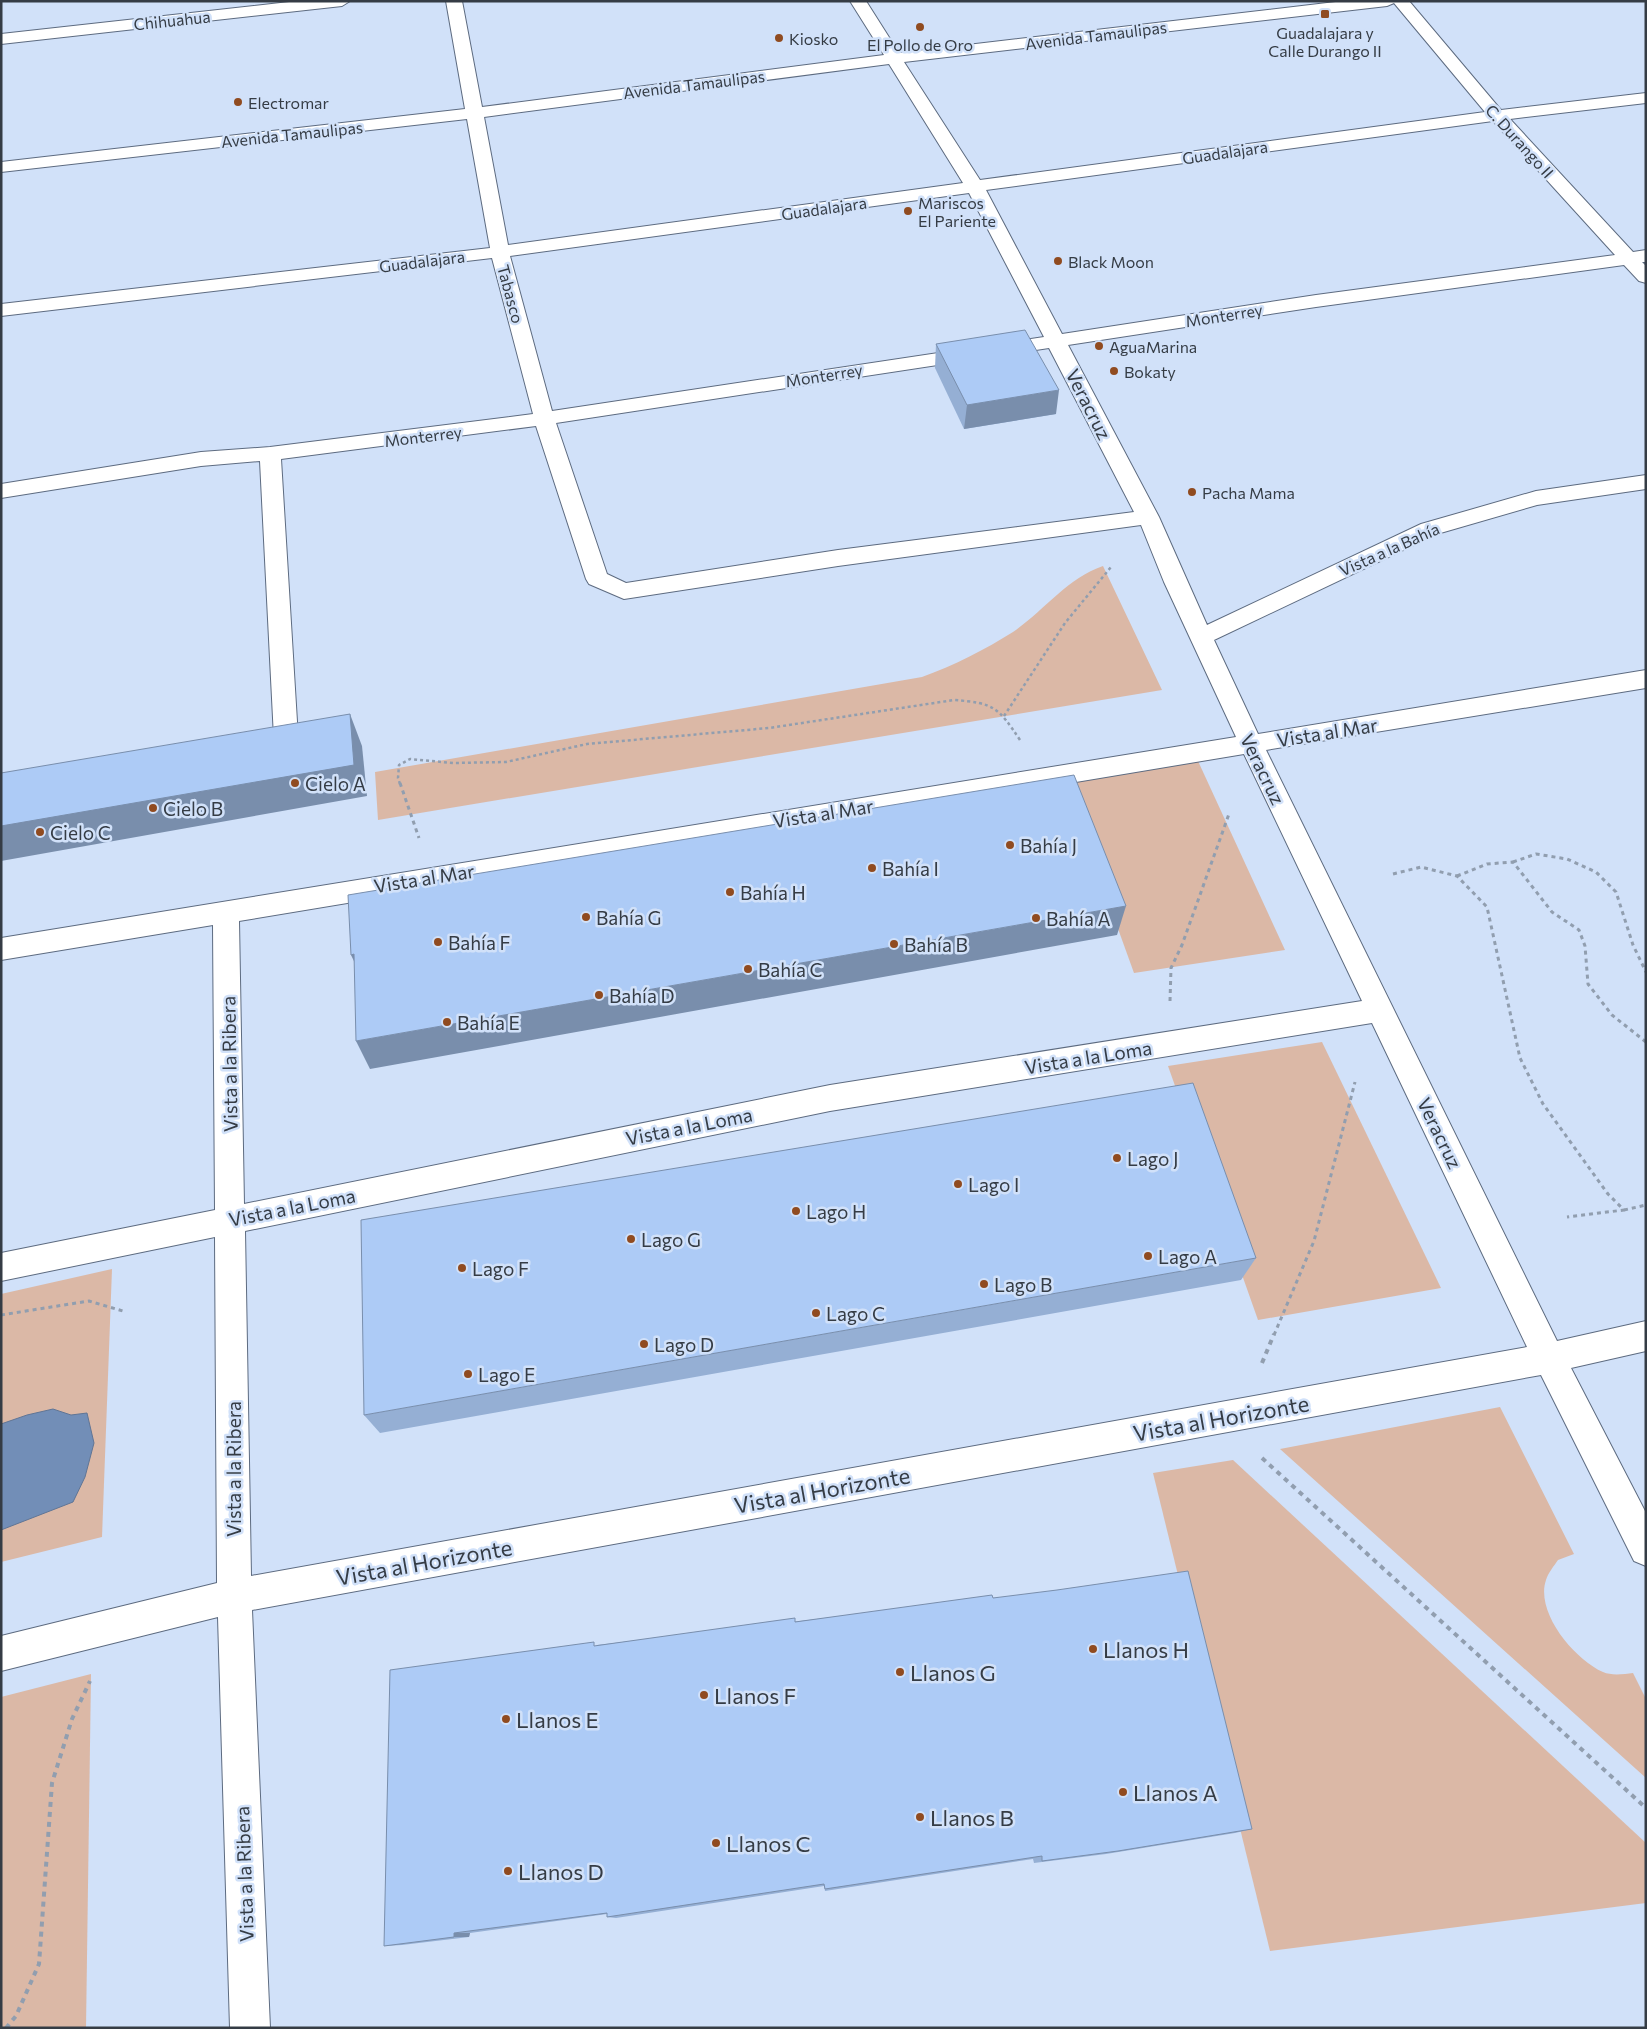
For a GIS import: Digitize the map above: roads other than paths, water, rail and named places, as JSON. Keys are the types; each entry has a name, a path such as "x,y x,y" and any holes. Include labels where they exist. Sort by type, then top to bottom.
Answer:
{"street":[{"name":"Chihuahua","path":"1,39 342,1"},
{"name":"Tabasco","path":"454,1 500,252 544,418 597,579 624,591 838,558 1148,518"},
{"name":"Veracruz","path":"858,1 896,58 976,187 1148,518 1251,744 1549,1358 1646,1549"},
{"name":"Avenida Tamaulipas","path":"2,162 475,114 896,58 1387,1"},
{"name":"C. Durango II","path":"1400,1 1497,116 1637,257 1646,277"},
{"name":"Guadalajara","path":"1,310 500,252 1497,116 1646,98"},
{"name":"Monterrey","path":"1,491 201,459 270,454 463,431 1316,301 1637,257"},
{"path":"270,454 286,738"},
{"name":"Vista a la Bahía","path":"1201,637 1429,529 1536,498 1646,482"},
{"name":"Vista al Mar","path":"1,948 432,876 1646,679"},
{"name":"Vista a la Ribera","path":"226,911 234,1596 250,2028"},
{"name":"Vista a la Loma","path":"1,1266 830,1098 1380,1010"},
{"name":"Vista al Horizonte","path":"1,1654 234,1596 1549,1358 1646,1336"}],"water":[{"path":"53,1409 71,1415 87,1413 94,1443 85,1477 73,1502 1,1530 1,1424"}],"place":[{"name":"Guadalajara y Calle Durango II","path":"1325,14"},
{"name":"El Pollo de Oro","path":"920,27"},
{"name":"Kiosko","path":"779,38"},
{"name":"Electromar","path":"238,102"},
{"name":"Mariscos El Pariente","path":"908,211"},
{"name":"Black Moon","path":"1058,261"},
{"name":"AguaMarina","path":"1099,346"},
{"name":"Bokaty","path":"1114,371"},
{"name":"Pacha Mama","path":"1192,492"},
{"name":"Cielo A","path":"295,783"},
{"name":"Cielo B","path":"153,808"},
{"name":"Cielo C","path":"40,832"},
{"name":"Bahía J","path":"1010,845"},
{"name":"Bahía I","path":"872,868"},
{"name":"Bahía H","path":"730,892"},
{"name":"Bahía G","path":"586,917"},
{"name":"Bahía A","path":"1036,918"},
{"name":"Bahía F","path":"438,942"},
{"name":"Bahía B","path":"894,944"},
{"name":"Bahía C","path":"748,969"},
{"name":"Bahía D","path":"599,995"},
{"name":"Bahía E","path":"447,1022"},
{"name":"Lago J","path":"1117,1158"},
{"name":"Lago I","path":"958,1184"},
{"name":"Lago H","path":"796,1211"},
{"name":"Lago G","path":"631,1239"},
{"name":"Lago A","path":"1148,1256"},
{"name":"Lago F","path":"462,1268"},
{"name":"Lago B","path":"984,1284"},
{"name":"Lago C","path":"816,1313"},
{"name":"Lago D","path":"644,1344"},
{"name":"Lago E","path":"468,1374"},
{"name":"Llanos H","path":"1093,1649"},
{"name":"Llanos G","path":"900,1672"},
{"name":"Llanos F","path":"704,1695"},
{"name":"Llanos E","path":"506,1719"},
{"name":"Llanos A","path":"1123,1792"},
{"name":"Llanos B","path":"920,1817"},
{"name":"Llanos C","path":"716,1843"},
{"name":"Llanos D","path":"508,1871"}]}
